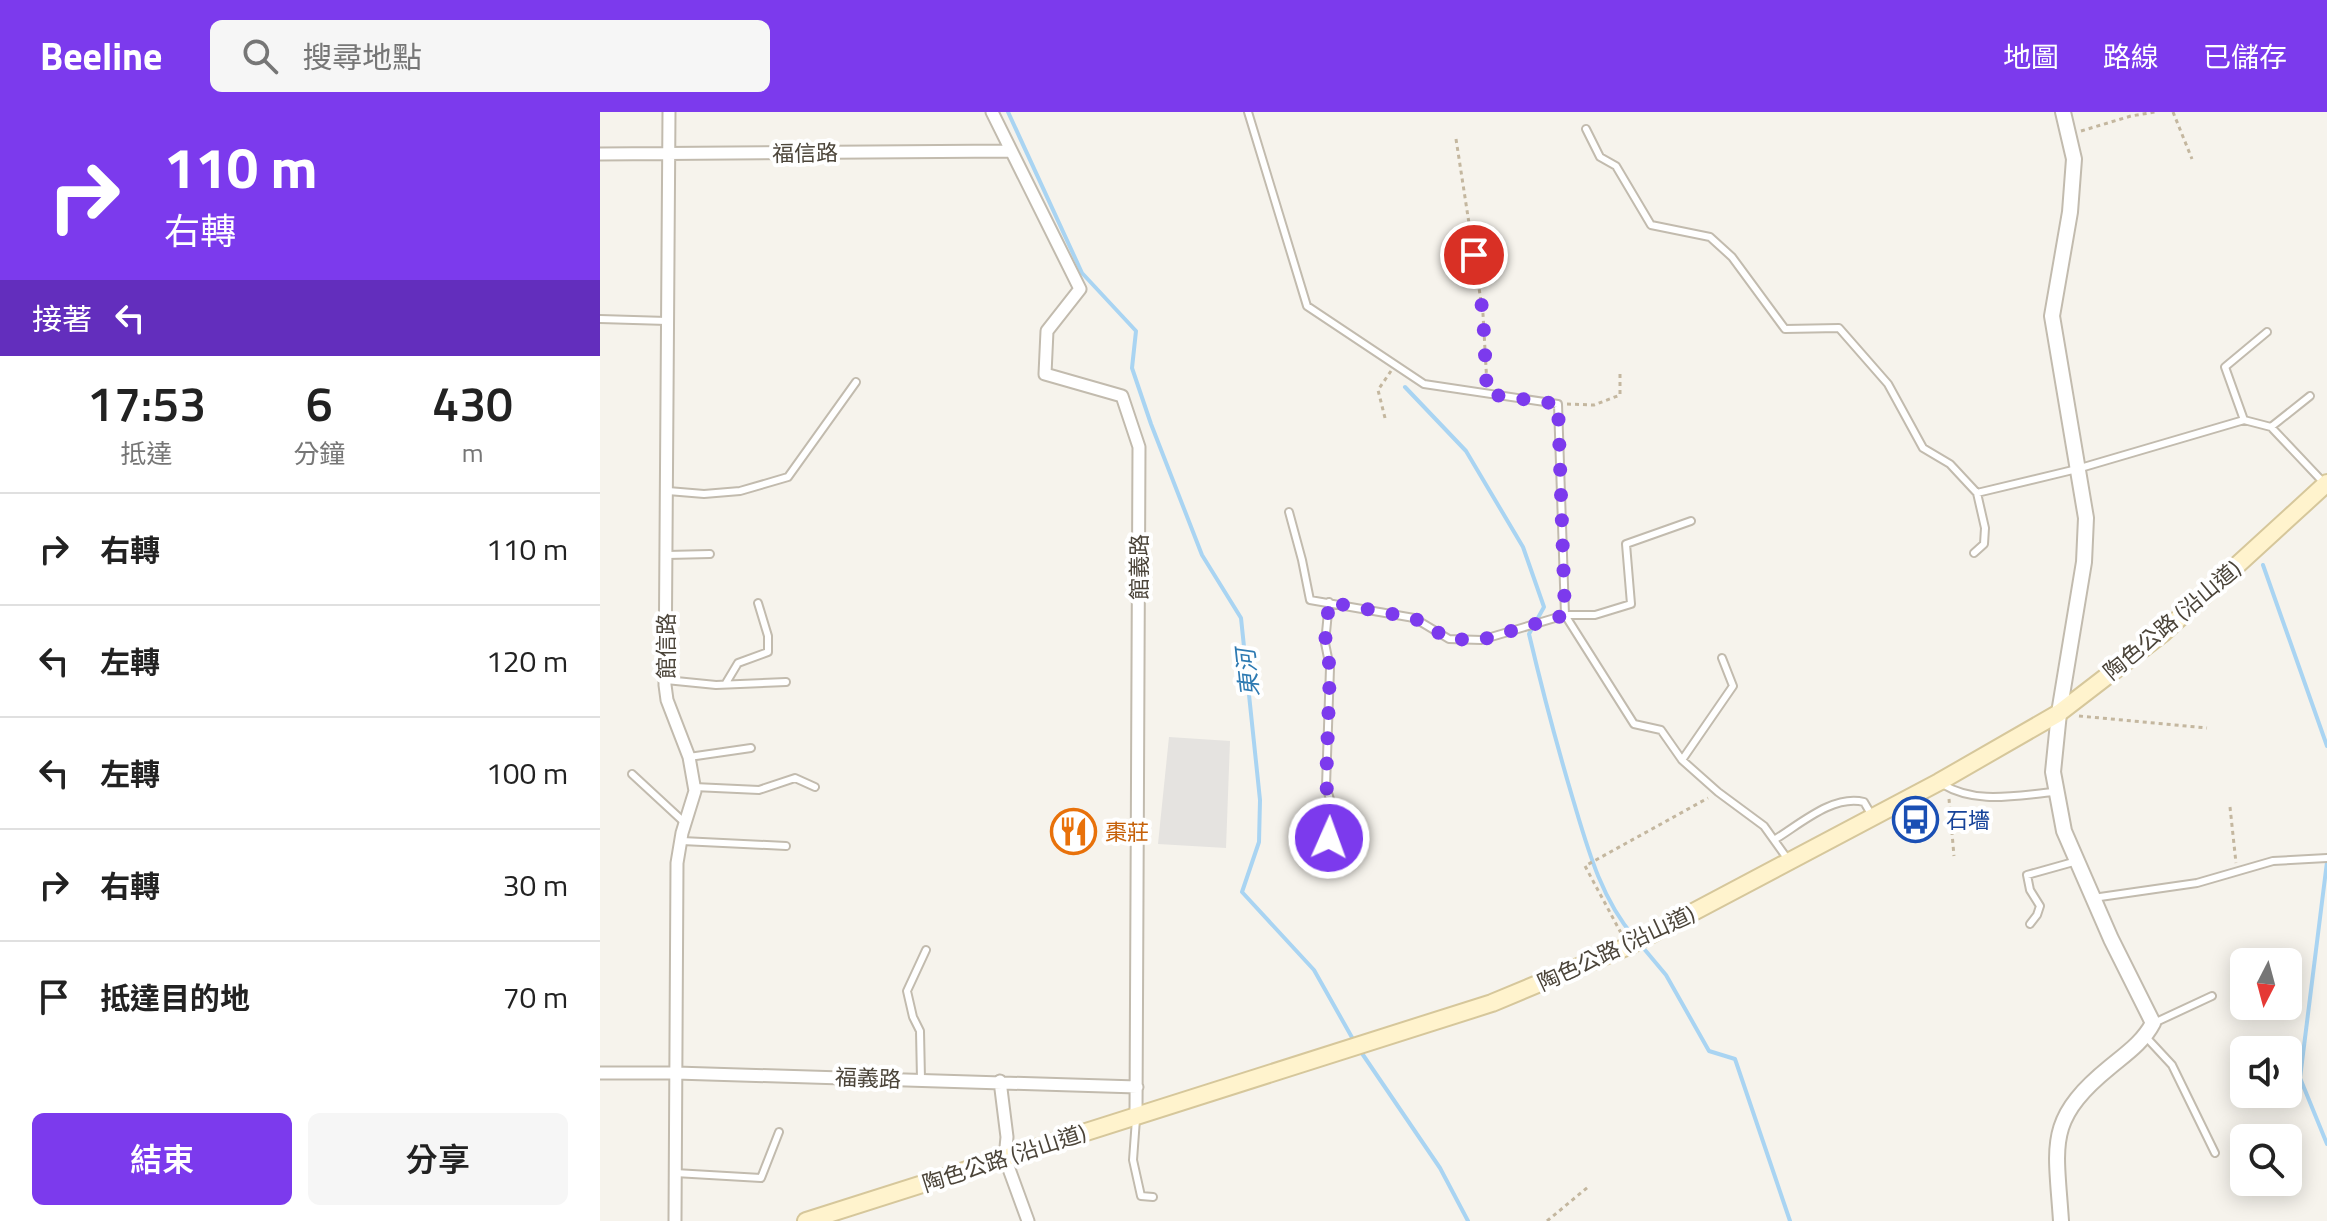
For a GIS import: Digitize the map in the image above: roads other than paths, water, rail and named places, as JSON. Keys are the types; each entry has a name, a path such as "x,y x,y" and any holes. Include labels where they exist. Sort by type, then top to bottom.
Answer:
{"main road":[{"name":"陶色公路 (沿山道)","path":"806,1221 1492,1003 1625,948 1939,782 2059,713 2163,633 2326,484"}],"street":[{"name":"館信路","path":"669,112 665,680 667,700 689,757 695,791 677,863 675,1221"},
{"name":"館義路","path":"992,112 1080,289 1047,331 1045,374 1122,396 1139,447 1136,1115"},
{"path":"2061,1221 2056,1146 2065,1114 2089,1084 2146,1037 2153,1023 2064,831 2053,772 2059,713 2084,562 2086,518 2052,316 2070,212 2074,159 2063,112"},
{"name":"福信路","path":"600,154 1010,151"},
{"name":"福義路","path":"600,1073 1000,1081 1137,1087"},
{"path":"1000,1081 1007,1137 1005,1158 1028,1221"}],"lane":[{"path":"1248,112 1307,306 1424,384 1558,404 1565,615 1634,724 1661,730 1682,760 1764,826 1790,862"},
{"path":"1586,129 1600,157 1616,166 1651,225 1710,237 1732,257 1785,329 1839,328 1888,384 1923,448 1950,464 1977,493 1985,536 1984,544 1974,553"},
{"path":"600,319 667,321"},
{"path":"2244,420 2225,367 2267,332"},
{"path":"668,491 704,494 740,491 788,477 856,382"},
{"path":"2271,427 2310,396"},
{"path":"1977,493 2077,469 2244,420 2271,427 2326,484"},
{"path":"1289,512 1310,600 1414,618 1449,639 1481,640 1565,615 1595,615 1631,604 1626,544 1691,521"},
{"path":"667,555 710,554"},
{"path":"1329,602 1325,643 1330,668 1326,786 1332,806 1329,838"},
{"path":"726,683 738,663 768,652 768,636 758,603"},
{"path":"1682,760 1733,686 1722,658"},
{"path":"665,680 716,685 786,682"},
{"path":"689,757 751,748"},
{"path":"632,774 685,823"},
{"path":"694,787 759,790 795,778 815,787"},
{"path":"1939,782 1956,792 1980,798 2055,792"},
{"path":"1774,840 1831,806 1856,800 1864,802 1873,817"},
{"path":"681,841 786,846"},
{"path":"2093,898 2197,883 2273,861 2324,858"},
{"path":"2030,924 2040,906 2030,890 2027,875 2077,861"},
{"path":"921,1079 920,1031 907,991 926,950"},
{"path":"2153,1023 2212,996"},
{"path":"2146,1037 2172,1065 2215,1153"},
{"path":"1136,1115 1133,1160 1141,1196 1153,1197"},
{"path":"674,1173 761,1178 779,1132"}],"waterway":[{"name":"東河","path":"1008,112 1082,273 1136,331 1132,368 1151,424 1202,555 1241,618 1260,800 1259,842 1242,892 1314,970 1354,1041"},
{"path":"1405,387 1466,451 1523,547 1544,607 1529,634 1566,776 1603,888 1634,937"},
{"path":"2263,565 2327,746"},
{"path":"2327,862 2300,1078 2327,1144"},
{"path":"1640,944 1666,975 1709,1051 1735,1059 1790,1221"},
{"name":"東河","path":"1359,1049 1440,1168 1468,1221"}],"place":[{"name":"石墻","path":"1915,820"},
{"name":"棗莊","path":"1074,832"}]}
